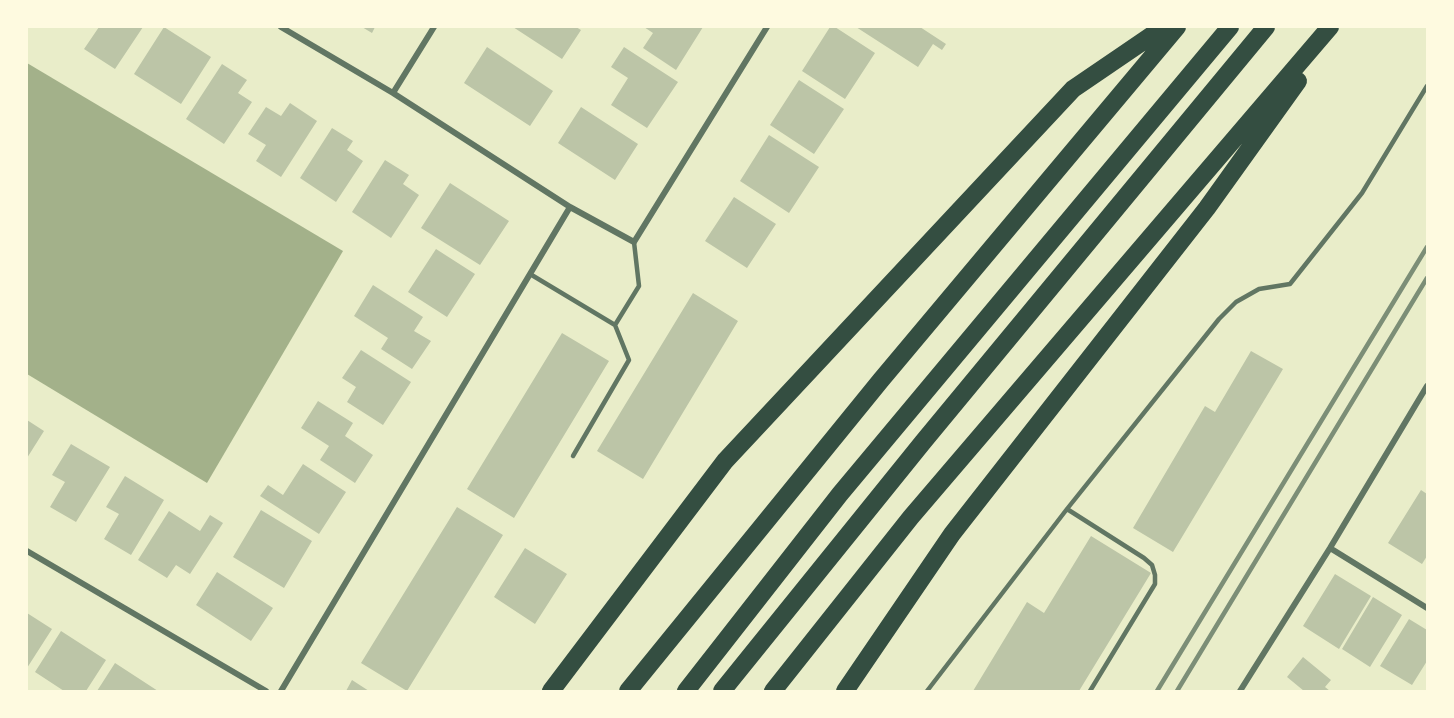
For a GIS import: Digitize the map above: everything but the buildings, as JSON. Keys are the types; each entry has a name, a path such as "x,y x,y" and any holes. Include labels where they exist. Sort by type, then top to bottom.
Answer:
{"highway":[{"path":"551,691 734,453 1073,89 1164,27"},
{"path":"628,691 888,371 1177,27"},
{"path":"686,691 840,494 1230,27"},
{"path":"722,691 915,451 1266,27"},
{"path":"773,691 918,508 1330,27"},
{"path":"845,691 952,534 1207,208 1336,27"}],"street":[{"path":"281,27 393,93 570,207 634,242 767,27"},
{"path":"393,93 434,27"},
{"path":"281,691 570,207"},
{"path":"1240,691 1330,548 1427,386"},
{"path":"1330,548 1427,608"},
{"path":"27,551 266,691"}],"lane":[{"path":"927,691 1066,509 1219,319 1236,302 1259,289 1290,284 1362,193 1427,86"},
{"path":"615,326 639,286 634,242"},
{"path":"530,274 615,326 629,360 573,456"},
{"path":"1066,509 1144,558 1152,566 1155,575 1155,584 1090,691"}],"shaded area":[{"path":"27,63 343,251 207,483 27,374"}],"railway":[{"path":"1157,691 1427,247"},
{"path":"1177,691 1427,278"}]}
